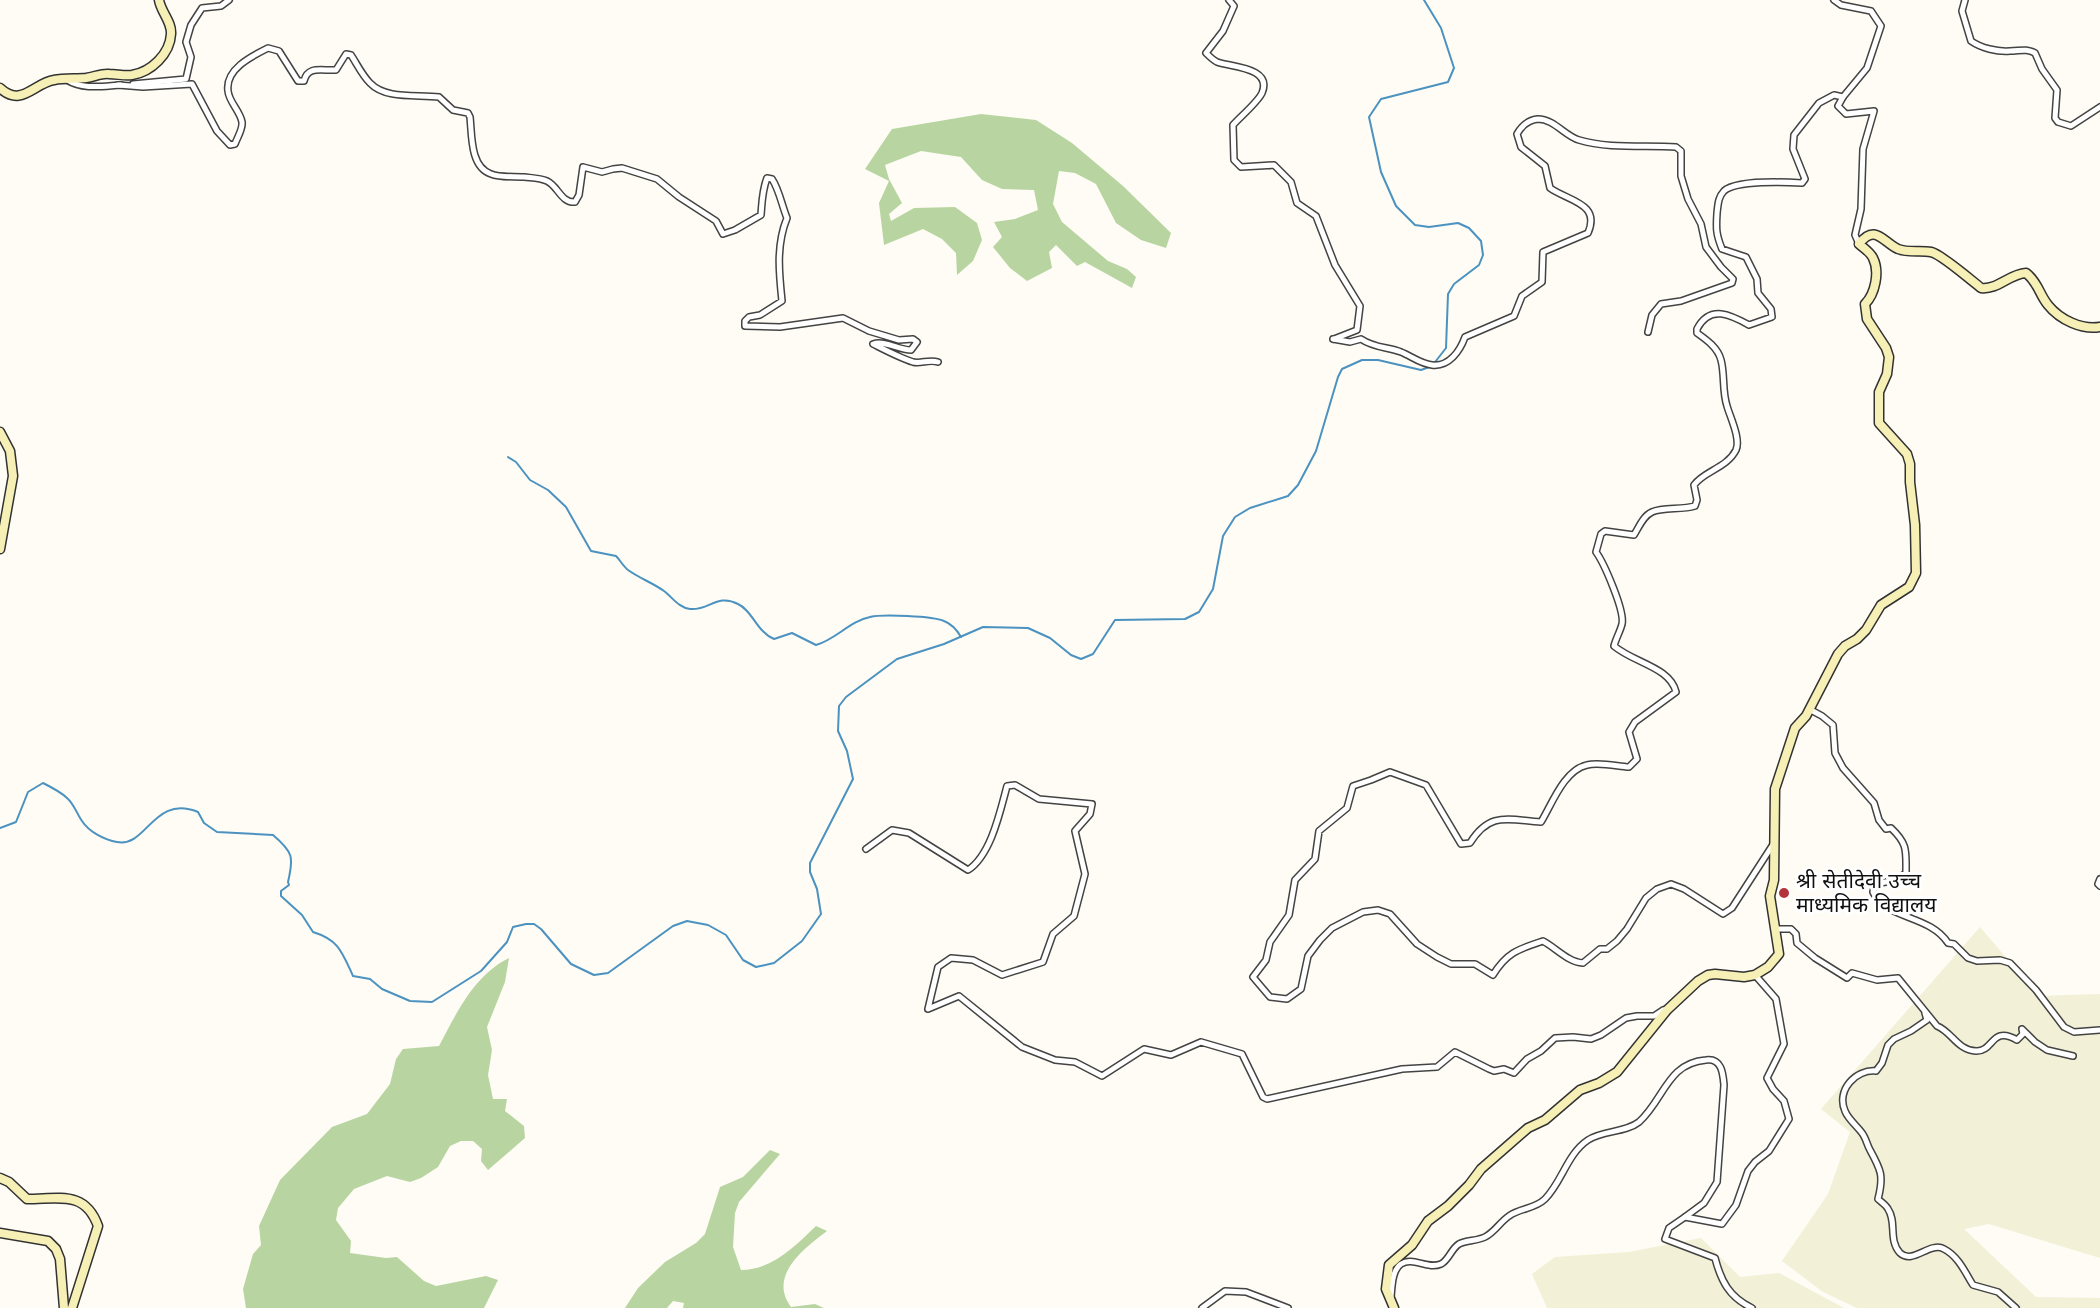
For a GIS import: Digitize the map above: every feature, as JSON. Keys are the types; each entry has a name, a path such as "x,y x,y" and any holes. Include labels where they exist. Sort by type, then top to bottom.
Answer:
{"main road":[{"path":"0,88 8,95 18,96 58,79 67,80 105,74 134,75 160,60 167,49 171,31 159,0"},
{"path":"1394,1308 1386,1289 1389,1264 1412,1245 1428,1221 1448,1206 1481,1169 1528,1128 1550,1116 1580,1090 1599,1083 1617,1072 1667,1010 1698,981 1708,975 1744,977 1755,975 1768,967 1779,954 1770,896 1774,880 1773,814 1775,789 1796,728 1806,716 1838,654 1866,630 1881,605 1909,587 1916,573 1910,464 1907,454 1879,423 1879,392 1887,374 1889,357 1886,348 1866,319 1865,304 1873,293 1876,278 1875,265 1873,256 1859,244 1865,237 1871,235 1882,237 1899,249 1934,252 1981,288 1990,289 2017,273 2026,273 2035,280 2047,304 2061,317 2088,329 2100,327"},
{"path":"0,432 10,452 13,476 0,549"},
{"path":"0,1178 9,1182 27,1199 75,1199 86,1205 93,1214 98,1226 72,1308"},
{"path":"0,1233 48,1241 56,1249 60,1259 64,1308"}],"street":[{"path":"67,80 75,85 96,87 186,79 191,57 186,42 195,17 202,8 221,6 229,0"},
{"path":"1229,0 1234,6 1223,31 1206,53 1215,62 1250,69 1261,77 1263,84 1262,93 1233,125 1234,160 1241,167 1274,165 1291,182 1297,203 1316,216 1335,265 1360,306 1357,330 1333,339 1350,342 1361,339 1368,344 1399,351 1432,366 1447,362 1457,354 1465,336 1514,316 1522,296 1542,282 1543,252 1588,233 1593,222 1586,208 1550,188 1545,166 1521,147 1517,134 1520,128 1528,121 1540,119 1548,121 1576,140 1676,147 1681,151 1682,176 1688,199 1701,224 1706,246 1733,279 1732,283 1681,301 1661,304 1652,315 1648,332"},
{"path":"1834,0 1841,5 1871,11 1881,26 1867,68 1838,106 1846,114 1874,111 1863,149 1861,209 1855,234 1859,244"},
{"path":"1965,0 1962,11 1971,41 1985,48 2002,51 2027,49 2035,53 2042,69 2057,90 2055,118 2058,122 2071,126 2100,106"},
{"path":"118,85 143,87 192,84 217,130 230,145 235,144 242,122 228,91 229,79 237,67 268,48 279,51 298,81 304,81 310,70 336,70 346,54 351,55 365,77 376,87 400,94 439,97 453,110 468,113 472,143 479,166 484,171 492,175 544,180 553,184 559,193 570,202 575,201 579,195 583,167 602,172 622,168 657,178 679,197 716,221 723,234 761,215 766,178 772,179 778,187 779,199 787,218 779,249 778,282 782,301 760,315 748,317 745,321 746,326 780,327 843,318 877,333 899,340 913,339 916,342 911,350 901,350 879,342 873,344 913,362 932,360 938,362"},
{"path":"1774,842 1732,908 1724,914 1684,889 1671,884 1657,888 1646,898 1617,941 1607,949 1599,949 1583,963 1574,962 1558,948 1544,940 1510,954 1501,962 1493,975 1476,964 1451,964 1437,957 1417,944 1390,914 1378,910 1363,912 1332,928 1308,956 1301,989 1287,999 1270,997 1253,977 1266,960 1270,942 1289,915 1295,880 1315,859 1319,831 1347,808 1353,786 1390,772 1426,785 1461,844 1470,843 1478,830 1494,819 1541,822 1575,769 1589,764 1629,767 1636,759 1629,732 1635,722 1676,692 1665,673 1625,655 1614,646 1622,623 1622,615 1605,569 1596,552 1601,534 1605,531 1634,535 1644,519 1652,512 1695,506 1697,500 1694,485 1696,482 1718,469 1733,455 1737,447 1736,438 1724,398 1721,359 1715,348 1697,333 1697,329 1706,318 1716,314 1729,314 1749,325 1772,316 1771,309 1758,293 1757,279 1746,257 1722,249 1716,233 1718,200 1730,187 1772,181 1802,183 1805,179 1794,148 1794,135 1819,103 1834,95 1843,97"},
{"path":"1809,709 1833,725 1835,753 1843,768 1874,803 1880,820 1886,828 1891,828 1900,837 1906,848 1906,873 1896,880 1875,884 1873,892 1879,903 1918,920 1943,936 1948,944 1954,944 1968,958 1977,961 2005,960 2010,963 2036,990 2064,1027 2074,1032 2100,1030"},
{"path":"866,849 892,830 909,834 968,870 976,865 997,826 1007,786 1015,785 1039,800 1092,804 1090,814 1075,831 1085,874 1074,916 1053,934 1043,962 1002,975 973,960 951,958 938,968 928,1009 959,996 1022,1047 1055,1060 1075,1062 1102,1076 1144,1049 1171,1055 1201,1042 1242,1054 1263,1097 1267,1099 1402,1069 1437,1067 1455,1052 1494,1071 1504,1069 1514,1073 1527,1059 1541,1051 1555,1038 1591,1039 1626,1018 1654,1016 1664,1009 1667,1010"},
{"path":"2100,879 2098,884 2100,886"},
{"path":"1776,929 1791,928 1796,934 1797,943 1815,958 1847,978 1852,973 1877,980 1898,978 1926,1012 1962,1048 1982,1051 1996,1036 2006,1035 2017,1040 2023,1034 2022,1029 2047,1050 2073,1056"},
{"path":"1684,1217 1722,1224 1736,1205 1748,1170 1769,1151 1789,1119 1784,1101 1767,1078 1784,1044 1776,999 1755,975"},
{"path":"1926,1012 1927,1020 1894,1039 1888,1045 1882,1063 1876,1071 1858,1073 1852,1079 1843,1096 1842,1103 1845,1113 1864,1136 1878,1162 1882,1186 1878,1199 1888,1209 1892,1220 1892,1236 1898,1250 1904,1255 1911,1256 1935,1246 1942,1248 1958,1261 1973,1285 1998,1292 2016,1308"},
{"path":"1390,1299 1394,1276 1403,1262 1410,1261 1429,1266 1440,1264 1447,1259 1452,1250 1462,1243 1488,1236 1508,1216 1543,1201 1575,1152 1586,1141 1633,1126 1641,1120 1673,1076 1684,1066 1691,1062 1710,1059 1718,1063 1722,1069 1724,1085 1718,1182 1704,1203 1669,1228 1665,1239 1715,1258 1726,1288 1731,1295 1752,1308"},
{"path":"1202,1308 1225,1291 1246,1292 1288,1308"}],"shaded area":[{"path":"1980,927 2039,996 2100,994 2100,1258 1989,1224 1964,1229 2036,1297 2100,1298 2100,1308 1857,1308 1823,1292 1782,1261 1828,1194 1850,1132 1821,1109"},
{"path":"1701,1238 1740,1277 1779,1273 1844,1308 1547,1308 1532,1274 1555,1257 1629,1252"}],"green space":[{"path":"981,114 1036,120 1072,143 1123,186 1171,233 1166,248 1141,240 1116,223 1096,184 1075,173 1059,171 1053,204 1062,222 1108,261 1127,269 1136,277 1132,288 1085,262 1077,266 1056,245 1049,252 1052,268 1027,281 1010,268 993,247 1002,237 994,222 1015,219 1038,210 1034,190 1002,189 982,180 961,157 921,151 885,165 889,179 902,203 889,214 891,221 914,208 955,207 977,223 982,240 973,261 957,275 956,253 942,239 923,229 884,245 879,203 889,181 865,169 892,129"},
{"path":"509,958 505,982 487,1027 492,1050 488,1075 493,1099 507,1099 505,1111 524,1126 525,1138 488,1170 481,1161 482,1149 473,1141 461,1141 450,1146 438,1167 421,1178 410,1182 387,1176 354,1189 338,1208 336,1220 351,1241 350,1253 386,1258 397,1257 424,1281 436,1286 486,1276 498,1280 484,1308 246,1308 243,1289 253,1254 261,1245 259,1226 280,1180 332,1127 367,1114 390,1084 396,1059 403,1049 439,1046 467,996 486,974"},
{"path":"770,1150 780,1154 739,1202 735,1213 733,1247 741,1270 752,1269 763,1266 782,1255 816,1226 827,1231 791,1264 784,1285 785,1296 791,1307 815,1304 824,1308 683,1308 684,1303 673,1301 667,1308 625,1308 638,1288 665,1262 696,1243 705,1234 720,1187 743,1177"}],"waterway":[{"path":"0,828 16,822 28,792 43,783 65,796 89,829 112,841 127,842 161,815 183,808 198,812 204,823 217,832 273,835 285,846 291,861 289,885 281,891 281,896 302,915 313,932 329,939 339,948 353,976 370,979 382,989 410,1001 432,1002 481,971 507,942 513,927 526,924 534,924 541,929 571,964 594,975 608,973 673,926 687,921 708,925 726,935 743,960 756,967 774,963 802,941 821,914 817,889 810,872 810,863 853,779 847,751 838,731 839,706 846,697 897,659 944,644 983,627 1028,628 1050,638 1071,655 1081,659 1093,654 1115,620 1185,619 1199,612 1213,589 1223,536 1235,517 1250,508 1288,496 1298,485 1316,451 1342,369 1362,360 1378,360 1421,370 1432,366 1446,348 1448,294 1454,284 1479,265 1483,255 1481,241 1469,228 1458,223 1429,227 1415,225 1396,206 1381,172 1369,117 1381,99 1448,82 1454,68 1441,28 1424,0"},
{"path":"508,457 516,462 530,480 548,490 566,507 591,551 616,556 628,570 660,588 686,608 697,609 719,601 731,601 743,607 763,631 774,639 792,633 816,645 856,622 876,616 938,619 947,622 961,637"}],"place":[{"name":"श्री सेतीदेवी उच्च माध्यमिक विद्यालय","path":"1784,893"}]}
